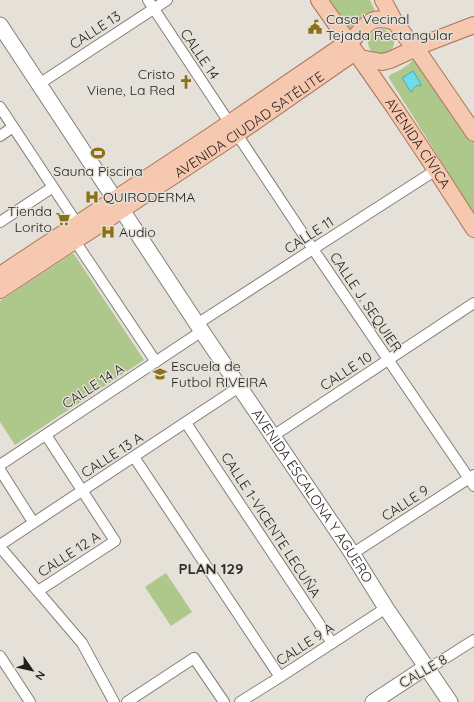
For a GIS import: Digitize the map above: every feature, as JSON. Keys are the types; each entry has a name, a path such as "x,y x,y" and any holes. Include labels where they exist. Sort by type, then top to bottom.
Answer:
{"main road":[{"name":"AVENIDA CÍVICA","path":"319,0 386,94 474,229"},
{"path":"383,0 406,37 474,132"},
{"name":"AVENIDA CIUDAD SATÉLITE","path":"79,233 233,128 354,50 354,37 370,22 377,19 384,19 396,22"},
{"path":"354,50 382,62 474,25"},
{"path":"0,275 79,233"},
{"path":"0,290 79,233"}],"street":[{"name":"CALLE 14","path":"148,0 233,128"},
{"name":"CALLE 13","path":"39,84 167,0"},
{"name":"AVENIDA ESCALONA Y AGUERO","path":"0,25 239,387 450,702"},
{"path":"0,107 53,187 156,362"},
{"path":"0,136 13,127"},
{"name":"CALLE J. SEQUIER","path":"233,128 313,249 472,480"},
{"name":"CALLE 11","path":"200,328 313,249 436,170"},
{"path":"0,222 53,187"},
{"name":"CALLE 10","path":"272,436 474,303"},
{"name":"CALLE 14 A","path":"0,464 156,362 200,328"},
{"name":"CALLE 13 A","path":"0,546 33,522 239,387"},
{"name":"CALLE 1-VICENTE LECUÑA","path":"186,423 332,643"},
{"path":"46,435 82,491"},
{"path":"134,457 280,677"},
{"path":"0,470 33,522"},
{"name":"CALLE 9","path":"352,554 472,480"},
{"name":"CALLE 12 A","path":"38,591 115,541 82,491"},
{"path":"0,546 82,643 114,702"},
{"name":"CALLE 9 A","path":"240,702 386,608"},
{"name":"CALLE 8","path":"372,702 426,667 436,664 474,640"},
{"path":"0,656 30,702"},
{"path":"127,702 194,658 224,702"}],"green space":[{"path":"326,0 370,0 375,11 374,14 349,30"},
{"path":"381,29 390,33 394,42 390,51 381,55 372,51 368,42 372,33"},
{"path":"413,60 420,61 474,143 474,214 389,78 391,74 404,68"},
{"path":"74,254 144,360 15,445 0,422 0,301"},
{"path":"166,573 192,612 171,626 145,587"}],"water":[{"path":"413,71 421,86 416,86 412,92 402,78"}],"place":[{"name":"Casa Vecinal Tejada Rectangular","path":"315,27"},
{"name":"Cristo Viene, La Red","path":"186,82"},
{"name":"Sauna Piscina","path":"98,153"},
{"name":"QUIRODERMA","path":"92,197"},
{"name":"Tienda Lorito","path":"63,219"},
{"name":"Audio","path":"108,232"},
{"name":"Escuela de Futbol RIVEIRA","path":"160,374"}],"district":[{"name":"PLAN 129","path":"211,569"}]}
